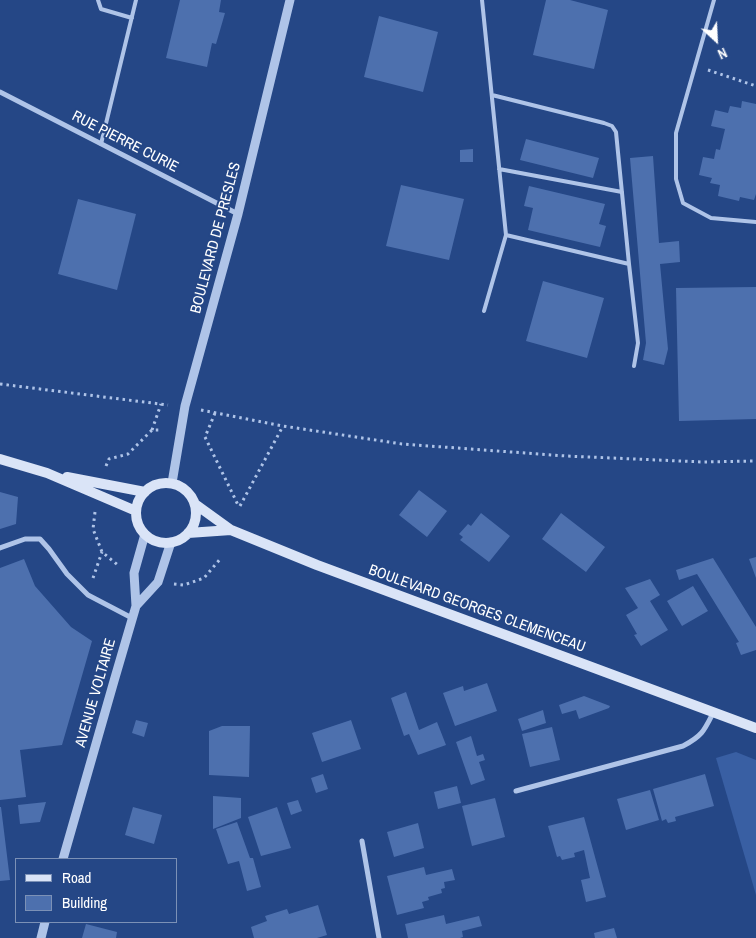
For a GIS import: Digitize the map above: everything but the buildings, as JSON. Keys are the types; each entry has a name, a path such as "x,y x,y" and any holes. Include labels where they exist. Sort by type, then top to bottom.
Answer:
{"main road":[{"path":"0,459 47,473 145,492"},
{"path":"47,473 136,511"},
{"path":"172,483 187,490 192,496 195,504 196,519 193,527 178,541 162,542 145,534 140,527 136,511 139,501 152,486 172,483"},
{"name":"BOULEVARD GEORGES CLEMENCEAU","path":"195,504 231,530 343,576 756,728"},
{"path":"188,533 231,530"}],"street":[{"name":"BOULEVARD DE PRESLES","path":"172,483 182,433 185,406 238,214 290,0"},
{"name":"RUE PIERRE CURIE","path":"0,92 238,214"},
{"path":"136,606 134,573 145,534"},
{"path":"0,548 25,539 40,539 67,574 88,596 132,618"},
{"name":"AVENUE VOLTAIRE","path":"63,858 136,606 158,582 171,542"},
{"path":"516,791 683,746 697,738 706,727 713,712"},
{"path":"362,841 379,938"},
{"path":"41,938 45,923"}],"lane":[{"path":"98,0 101,9 132,18"},
{"path":"101,144 136,0"},
{"path":"482,0 506,235 484,312"},
{"path":"714,0 676,134 676,178 683,203 711,218 756,222"},
{"path":"492,95 604,123 612,126 616,132 638,343 634,366"},
{"path":"499,169 622,192"},
{"path":"506,235 629,264"}],"path":[{"path":"695,66 756,86"},
{"path":"0,384 185,406 283,426 402,444 556,455 703,462 756,460"},
{"path":"106,466 109,459 128,454 152,430 161,404"},
{"path":"215,413 205,437 239,507 283,426"},
{"path":"152,430 162,430"},
{"path":"95,512 92,529 102,552 120,568 124,569"},
{"path":"88,596 102,552"},
{"path":"166,583 184,585 204,578 221,558"}],"shaded area":[{"path":"736,752 756,760 756,895 716,758"}]}
